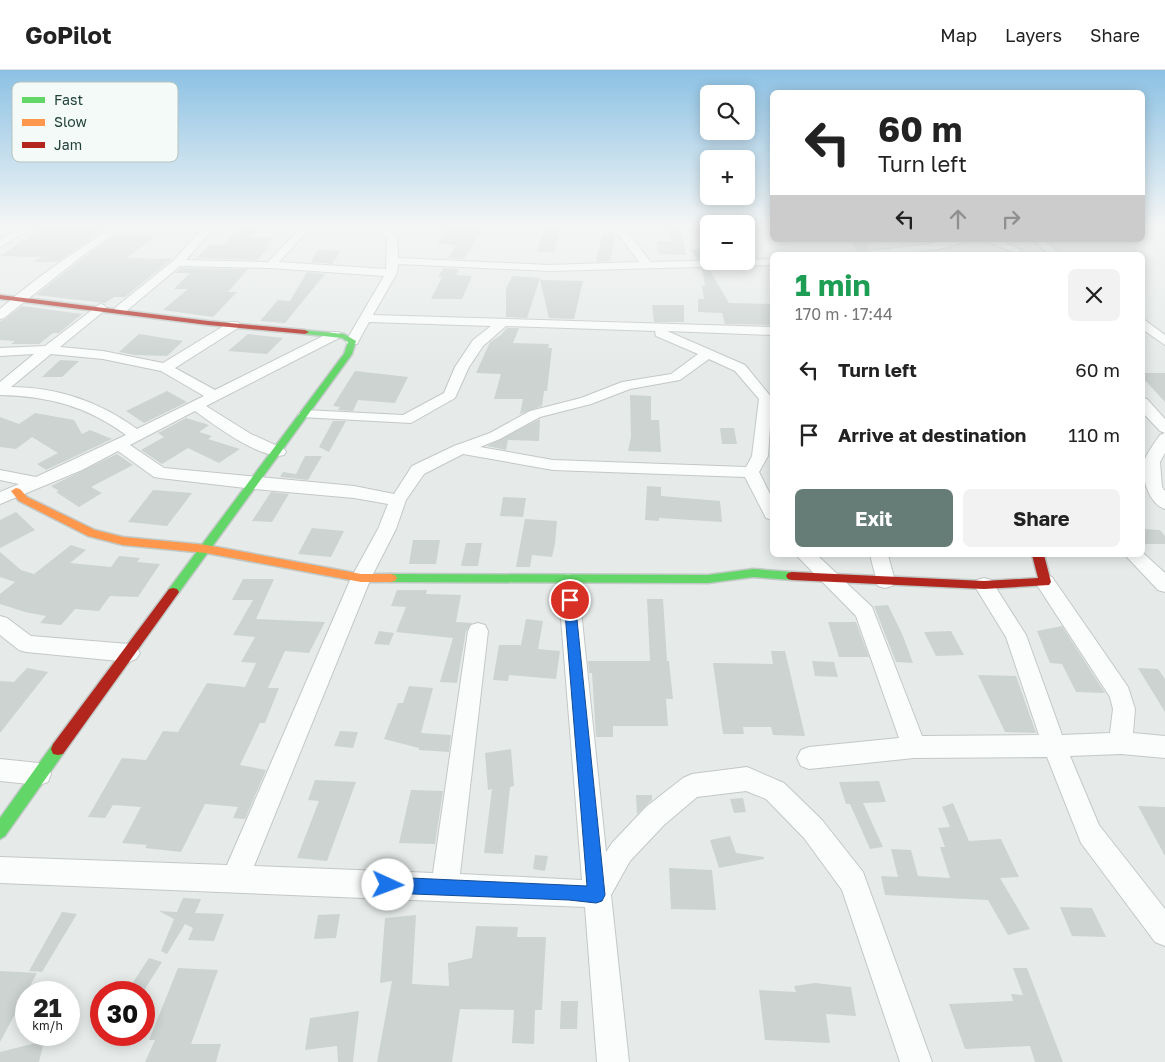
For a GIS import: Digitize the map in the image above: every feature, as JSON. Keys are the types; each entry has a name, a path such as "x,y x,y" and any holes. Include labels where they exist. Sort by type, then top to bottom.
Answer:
{"street":[{"path":"0,315 56,270"},
{"path":"120,310 168,270"},
{"path":"0,831 39,774 206,550 348,354 352,341 391,273 350,270"},
{"path":"0,297 344,336 352,341"},
{"path":"0,403 5,390 47,350 100,308"},
{"path":"365,318 770,331"},
{"path":"305,414 406,420 450,395 462,367 478,343 505,321"},
{"path":"1145,324 1165,341"},
{"path":"165,368 234,325"},
{"path":"649,328 740,368 769,399 760,456 751,472"},
{"path":"0,498 76,466 216,397 335,335"},
{"path":"0,352 47,350 103,355 165,368 216,397"},
{"path":"234,879 361,578 387,529 398,500 418,470 460,449 495,436 535,414 586,402 627,385 675,377 707,354"},
{"path":"5,390 50,394 89,405 115,418 137,436"},
{"path":"1145,405 1165,428"},
{"path":"196,406 239,434 278,452"},
{"path":"1165,438 1152,462 1148,492 1165,503"},
{"path":"119,445 160,473 254,484 354,492 398,500"},
{"path":"460,449 493,452 525,462 553,465 751,472"},
{"path":"751,472 770,510"},
{"path":"0,475 37,482"},
{"path":"16,491 23,499 92,533 123,541 206,550 361,578 568,581 708,579 753,573 833,580 984,585 1045,582"},
{"path":"807,557 865,612 914,747"},
{"path":"879,557 885,581"},
{"path":"1039,557 1045,582 1120,694 1124,709 1121,743"},
{"path":"1136,557 1165,585"},
{"path":"568,581 613,1062"},
{"path":"984,585 1016,635 1054,746 1090,834 1165,932"},
{"path":"0,624 26,644 129,653"},
{"path":"445,887 478,631"},
{"path":"809,758 914,747 1054,746 1121,743 1165,747"},
{"path":"0,770 39,774"},
{"path":"596,895 621,852 655,816 692,786 747,779 775,790 813,829 853,882 916,1062"},
{"path":"0,870 569,892 596,895"}],"building":[{"path":"68,270 158,270 125,297 114,297 105,303 36,295"},
{"path":"178,270 247,270 228,292 237,292 213,317 163,310 188,289 174,289 190,273 175,273"},
{"path":"442,270 458,270 456,275 472,276 462,299 431,299 442,277 438,277"},
{"path":"702,270 710,270 729,303 770,304 770,325 725,324 722,313 698,312 698,299 704,299 702,286 705,286"},
{"path":"307,272 325,274 285,323 260,321 278,300 290,301"},
{"path":"512,276 540,278 527,318 506,317 506,289"},
{"path":"540,280 583,281 574,319 549,318"},
{"path":"652,305 684,305 684,322 654,322"},
{"path":"22,306 82,314 59,333 53,333 39,344 11,344 15,341 0,340 0,321"},
{"path":"507,328 519,328 513,343 549,344 548,348 552,348 547,391 544,391 542,406 520,414 523,399 494,399 501,374 476,373 490,342 501,335"},
{"path":"139,334 183,341 167,356 135,355 119,352"},
{"path":"248,334 283,338 267,354 228,351"},
{"path":"60,360 79,361 62,377 42,377"},
{"path":"355,371 408,377 395,403 358,400 353,411 338,410 340,407 333,406"},
{"path":"1145,373 1165,373 1165,402 1145,380"},
{"path":"167,391 187,402 144,423 126,411"},
{"path":"630,395 651,396 651,420 659,420 661,452 628,451 631,437"},
{"path":"35,413 74,420 82,434 90,430 112,439 46,470 37,464 58,453 32,437 16,449 0,447 0,417 19,424"},
{"path":"186,418 209,425 199,432 212,436 208,439 240,449 219,463 188,448 162,464 141,450 164,437 158,433"},
{"path":"540,419 539,441 508,440 506,450 487,446"},
{"path":"333,421 346,421 329,452 319,447"},
{"path":"720,428 734,428 737,444 722,444"},
{"path":"117,454 133,465 91,487 102,493 79,507 56,492 59,491 51,486"},
{"path":"305,456 322,456 308,480 280,477 283,472 296,474"},
{"path":"647,486 661,487 661,496 720,501 722,522 659,518 659,521 645,520"},
{"path":"153,490 192,493 167,526 128,522"},
{"path":"271,492 289,494 272,522 252,521"},
{"path":"503,497 526,498 523,517 500,516"},
{"path":"16,512 35,530 0,548 0,520"},
{"path":"525,519 557,521 555,544 552,557 532,555 530,567 516,567"},
{"path":"312,528 344,531 331,557 298,554"},
{"path":"1145,529 1160,530 1165,536 1165,544 1145,544"},
{"path":"413,540 440,540 436,564 409,564"},
{"path":"466,543 482,543 478,566 461,566"},
{"path":"71,545 86,550 70,563 111,567 119,556 140,558 137,562 160,564 138,597 110,596 99,611 75,609 61,625 40,623 46,616 0,604 0,594 15,582 0,577 0,552 21,570 34,574"},
{"path":"243,579 274,579 256,619 325,622 309,653 285,651 268,688 279,688 265,723 260,723 240,765 266,770 245,819 233,818 238,807 205,804 181,852 145,848 147,845 122,843 141,807 113,805 105,818 88,817 122,758 146,760 163,731 178,732 207,683 245,687 256,663 241,662 255,637 233,635 253,600 232,600"},
{"path":"397,590 427,590 426,594 461,595 456,622 472,623 466,631 457,683 440,682 453,638 396,632 406,607 391,606"},
{"path":"647,599 663,599 667,661 669,661 673,699 666,699 668,726 613,726 613,737 596,737 592,673 589,673 588,661 650,661"},
{"path":"888,605 903,636 913,663 896,662 874,606"},
{"path":"526,619 543,621 538,649 560,651 556,679 509,675 508,681 493,680 499,645 521,645"},
{"path":"828,622 856,622 869,657 839,657"},
{"path":"1062,626 1105,693 1076,692 1062,664 1050,663 1037,631"},
{"path":"379,631 394,633 389,645 374,644"},
{"path":"951,631 964,655 936,656 924,632"},
{"path":"771,651 785,651 805,736 773,735 771,727 743,727 744,734 723,734 713,663 773,664"},
{"path":"812,661 834,662 838,677 815,676"},
{"path":"27,668 48,672 0,733 0,681 14,682"},
{"path":"1138,668 1158,669 1165,679 1165,712"},
{"path":"978,675 1016,676 1036,733 1005,732"},
{"path":"409,686 433,688 421,733 451,735 449,752 419,750 419,748 384,739 398,703 403,703"},
{"path":"340,731 358,732 353,748 334,746"},
{"path":"511,749 514,786 510,787 503,854 484,853 492,789 488,790 485,753"},
{"path":"315,780 356,782 327,861 297,858 319,801 308,800"},
{"path":"879,781 886,802 863,803 883,847 870,849 850,804 846,804 839,782"},
{"path":"411,790 443,791 435,844 399,843"},
{"path":"636,795 652,795 652,800 637,814"},
{"path":"743,798 746,812 734,813 730,799"},
{"path":"953,803 969,841 1001,839 1019,877 1000,878 1030,929 1008,935 988,900 885,895 881,876 898,877 891,849 911,850 918,876 950,878 940,847 945,847 938,828 950,827 942,807"},
{"path":"1138,806 1165,807 1165,856"},
{"path":"730,836 736,853 764,857 764,859 719,868 710,840"},
{"path":"535,855 548,856 545,871 533,869"},
{"path":"669,868 712,870 716,910 671,909"},
{"path":"183,898 201,899 195,913 224,914 214,941 188,940 193,928 185,924 167,954 161,951 174,919 159,911 177,912"},
{"path":"1060,907 1092,908 1106,937 1072,936"},
{"path":"62,912 77,914 42,972 29,971"},
{"path":"340,914 336,938 314,939 318,915"},
{"path":"416,915 412,984 449,986 448,963 472,958 476,926 518,927 517,937 546,937 542,1010 535,1010 534,1044 512,1043 514,1010 460,1009 452,1062 377,1062 392,981 380,983 385,918"},
{"path":"149,958 162,962 150,981 134,981"},
{"path":"178,968 218,970 191,1044 221,1044 216,1062 145,1062 152,1046 155,1046 155,1025"},
{"path":"1013,968 1027,968 1063,1062 1035,1062 1030,1046 965,1049 949,1004 1013,1001 1011,994 1023,995"},
{"path":"0,971 37,973 33,981 15,981 15,1014 0,1042"},
{"path":"815,983 851,987 856,1016 826,1014 830,1043 765,1040 759,990 796,992 794,986"},
{"path":"561,1001 578,1001 577,1029 560,1029"},
{"path":"359,1011 353,1062 338,1062 337,1046 305,1050 310,1018"},
{"path":"24,1046 43,1046 39,1062 0,1062 0,1052"}],"traffic: fast":[{"path":"173,592 348,354 352,341 344,336 305,332"},
{"path":"391,578 708,579 753,573 792,576"},
{"path":"0,831 58,749"}],"traffic: slow":[{"path":"16,491 23,499 92,533 123,541 206,549 361,578 391,578"}],"traffic: jam":[{"path":"0,297 208,323 305,332"},
{"path":"792,576 984,585 1045,582 1039,557"},
{"path":"58,749 173,592"}],"route":[{"path":"388,885 569,892 596,895 570,600"}]}
